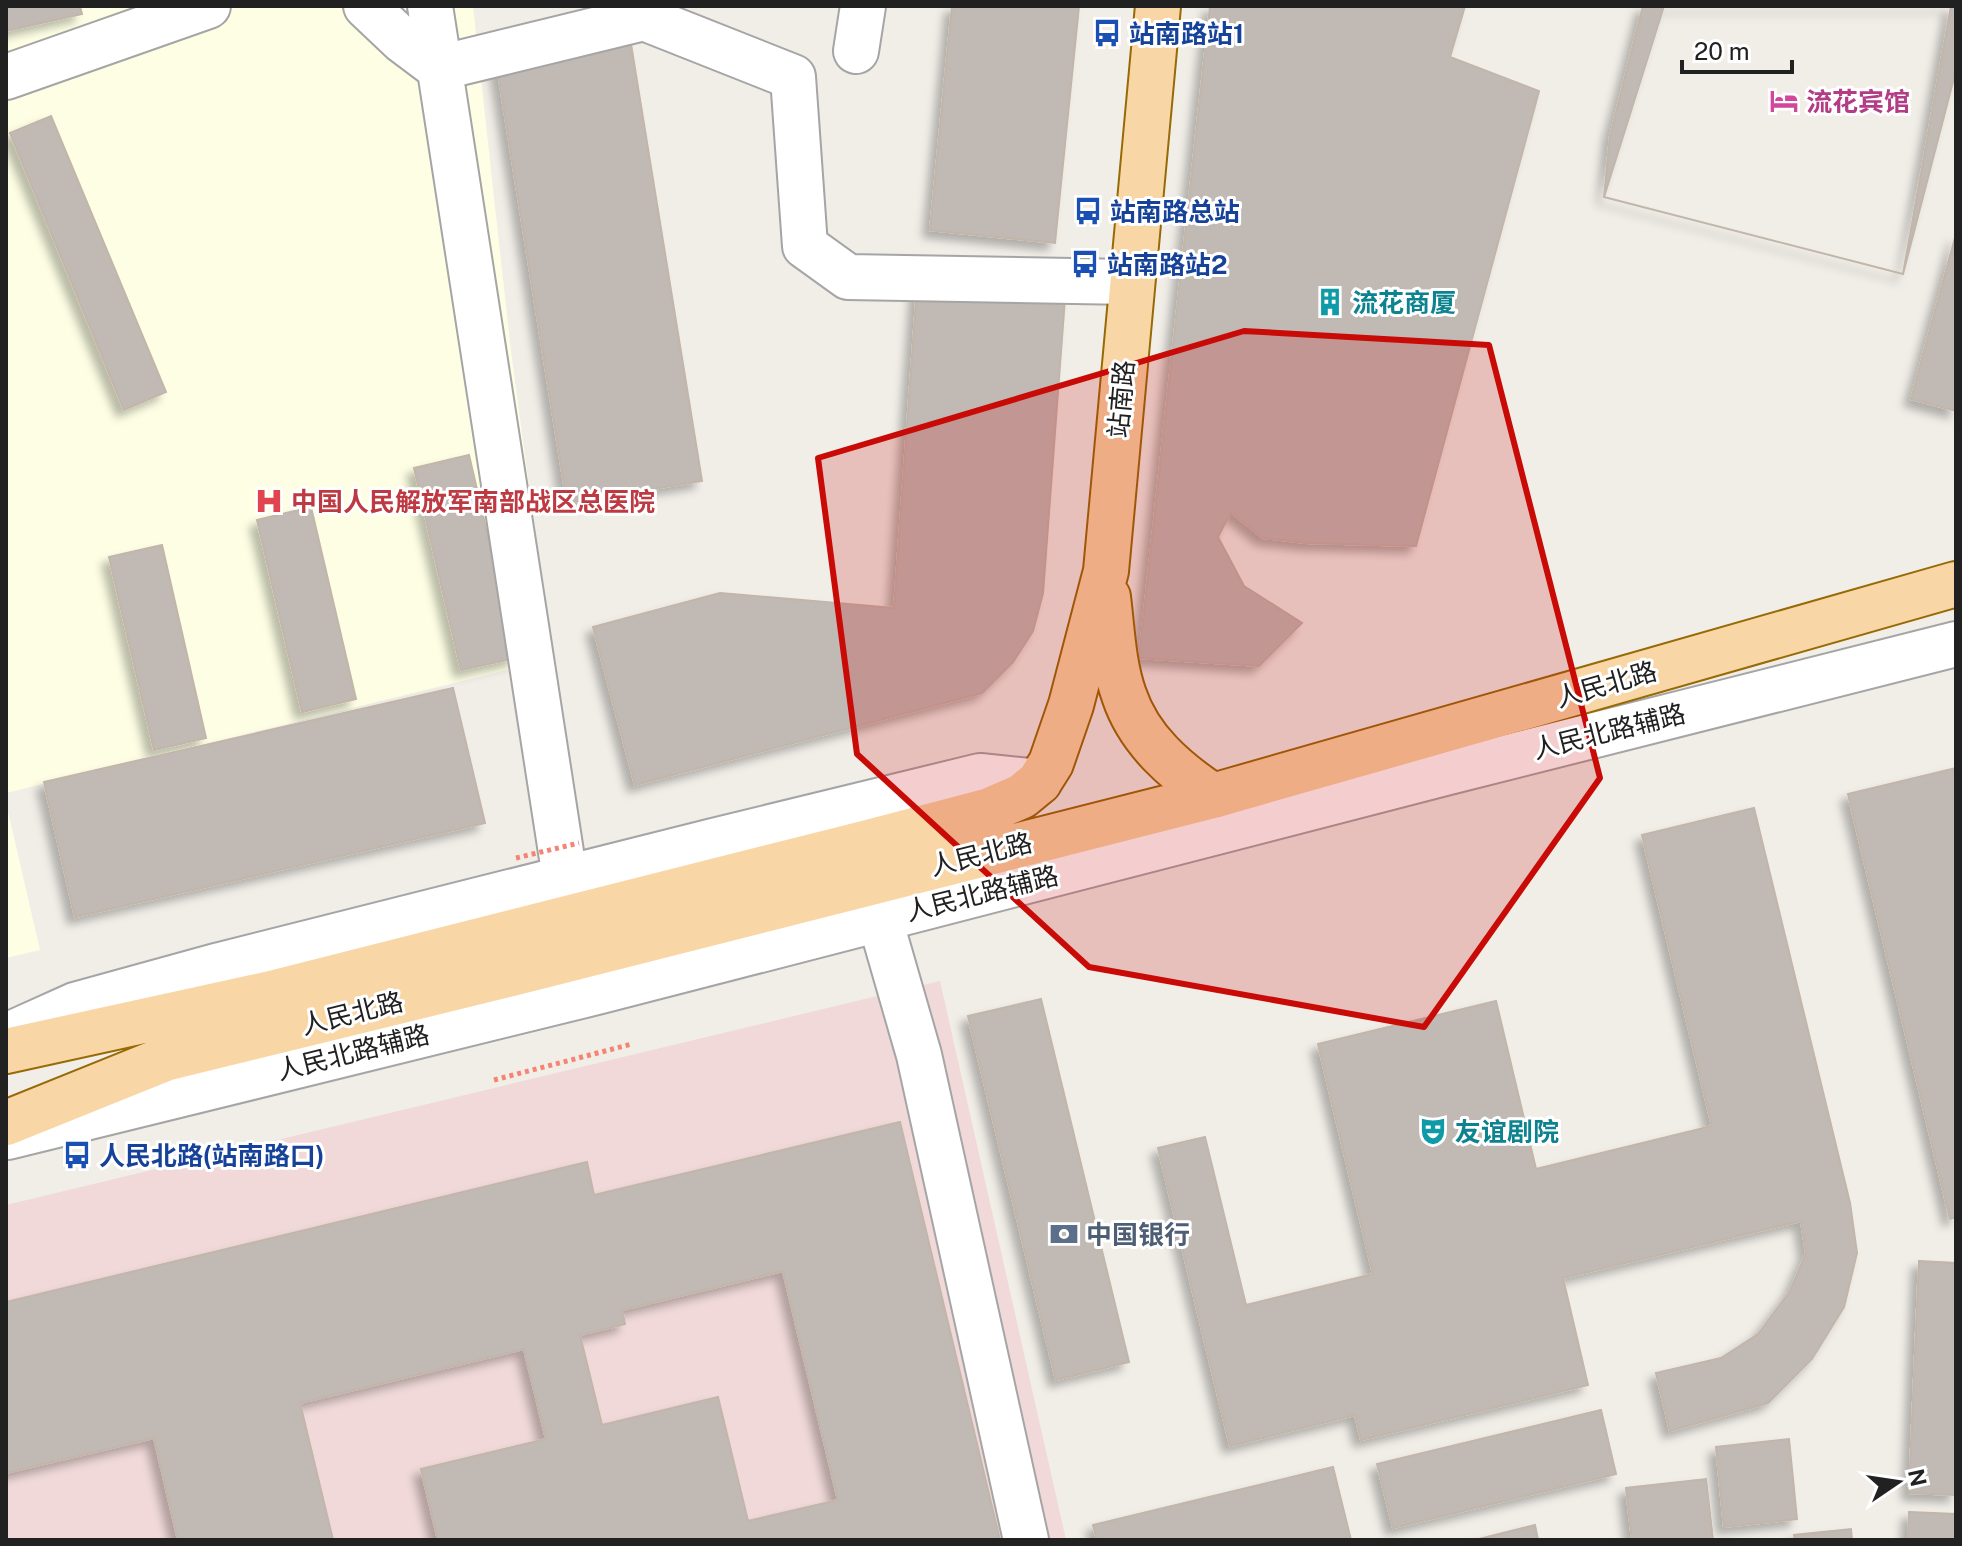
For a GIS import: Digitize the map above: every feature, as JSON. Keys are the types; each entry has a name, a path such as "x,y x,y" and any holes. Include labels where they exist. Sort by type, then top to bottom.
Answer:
{"main road":[{"name":"站南路","path":"1039,782 1051,763 1071,705 1106,571 1158,6"},
{"path":"1106,571 1115,653 1124,696 1159,754 1182,776 1213,796"},
{"name":"人民北路","path":"6,1123 165,1059 510,975 875,901 1213,796 1956,584"},
{"name":"人民北路","path":"6,1051 271,993 625,884 990,810 1022,796 1039,782"}],"street":[{"path":"6,77 208,6"},
{"path":"366,6 403,41 439,68"},
{"path":"430,6 572,861"},
{"path":"856,51 863,6"},
{"path":"439,68 644,18 793,77 805,246 848,277 1131,282"},
{"path":"1870,609 1956,564"},
{"name":"人民北路辅路","path":"6,1137 586,995 875,901 1513,756 1956,644"},
{"path":"1503,714 1513,756"},
{"path":"6,1036 75,1005 572,861 625,884"},
{"path":"875,901 919,1055 1026,1540"}],"path":[{"path":"516,858 572,861"},
{"path":"494,1080 632,1044"}],"highlighted area":[{"path":"1244,331 1489,345 1600,778 1424,1027 1089,967 857,754 818,458"}],"shaded area":[{"name":"中国人民解放军南部战区总医院","path":"6,6 473,6 510,343 552,659 6,793"},
{"path":"6,803 40,950 6,958"},
{"path":"940,981 1066,1540 6,1540 6,1205"}],"building":[{"path":"6,6 80,6 82,14 6,31"},
{"path":"952,6 1079,6 1055,243 930,230"},
{"name":"流花商厦","path":"1210,6 1465,6 1450,57 1539,91 1416,546 1306,543 1263,538 1231,512 1218,537 1244,586 1302,623 1259,666 1139,658"},
{"name":"流花宾馆","path":"1643,6 1956,6 1956,70 1903,274 1604,197 1610,136"},
{"name":"流花宾馆","path":"1664,6 1951,6 1903,274 1604,197"},
{"path":"630,38 702,481 567,503 496,60"},
{"path":"51,116 166,392 124,410 10,133"},
{"path":"1956,234 1956,411 1911,399"},
{"path":"917,287 1065,298 1043,593 1033,631 1013,662 982,693 635,785 593,627 720,593 894,608"},
{"path":"469,455 516,658 461,670 414,468"},
{"path":"311,507 356,699 302,712 257,520"},
{"path":"162,545 206,738 154,750 109,557"},
{"path":"453,688 485,823 75,917 44,782"},
{"path":"1956,768 1956,1217 1950,1219 1848,794"},
{"name":"友谊剧院","path":"1754,808 1850,1203 1857,1253 1844,1307 1812,1359 1768,1403 1670,1431 1656,1373 1721,1358 1758,1334 1790,1291 1806,1253 1801,1221 1563,1278 1588,1385 1361,1440 1355,1415 1230,1446 1158,1148 1205,1137 1246,1305 1373,1274 1318,1044 1496,1001 1536,1169 1712,1126 1642,835"},
{"path":"1041,999 1129,1362 1056,1380 968,1016"},
{"path":"900,1122 1000,1540 438,1540 421,1469 546,1439 524,1349 300,1403 333,1540 178,1540 154,1438 6,1473 6,1302 587,1162 594,1195","holes":["783,1271 838,1500 748,1521 718,1397 602,1425 580,1335 625,1324 622,1310"]},
{"path":"1919,1261 1956,1263 1956,1495 1909,1493"},
{"path":"1601,1410 1616,1474 1393,1528 1377,1464"},
{"path":"1789,1439 1797,1519 1724,1527 1716,1447"},
{"path":"1333,1467 1351,1540 1097,1540 1093,1525"},
{"path":"1706,1479 1713,1540 1632,1540 1626,1488"},
{"path":"1909,1512 1956,1514 1956,1540 1908,1540"},
{"path":"1535,1525 1538,1540 1475,1540"},
{"path":"1851,1529 1852,1540 1795,1540 1794,1535"}],"place":[{"name":"站南路站1","path":"1107,33"},
{"name":"流花宾馆","path":"1784,101"},
{"name":"站南路总站","path":"1088,211"},
{"name":"站南路站2","path":"1085,264"},
{"name":"流花商厦","path":"1330,302"},
{"name":"中国人民解放军南部战区总医院","path":"269,501"},
{"name":"友谊剧院","path":"1433,1131"},
{"name":"人民北路(站南路口)","path":"77,1155"},
{"name":"中国银行","path":"1064,1234"}]}
